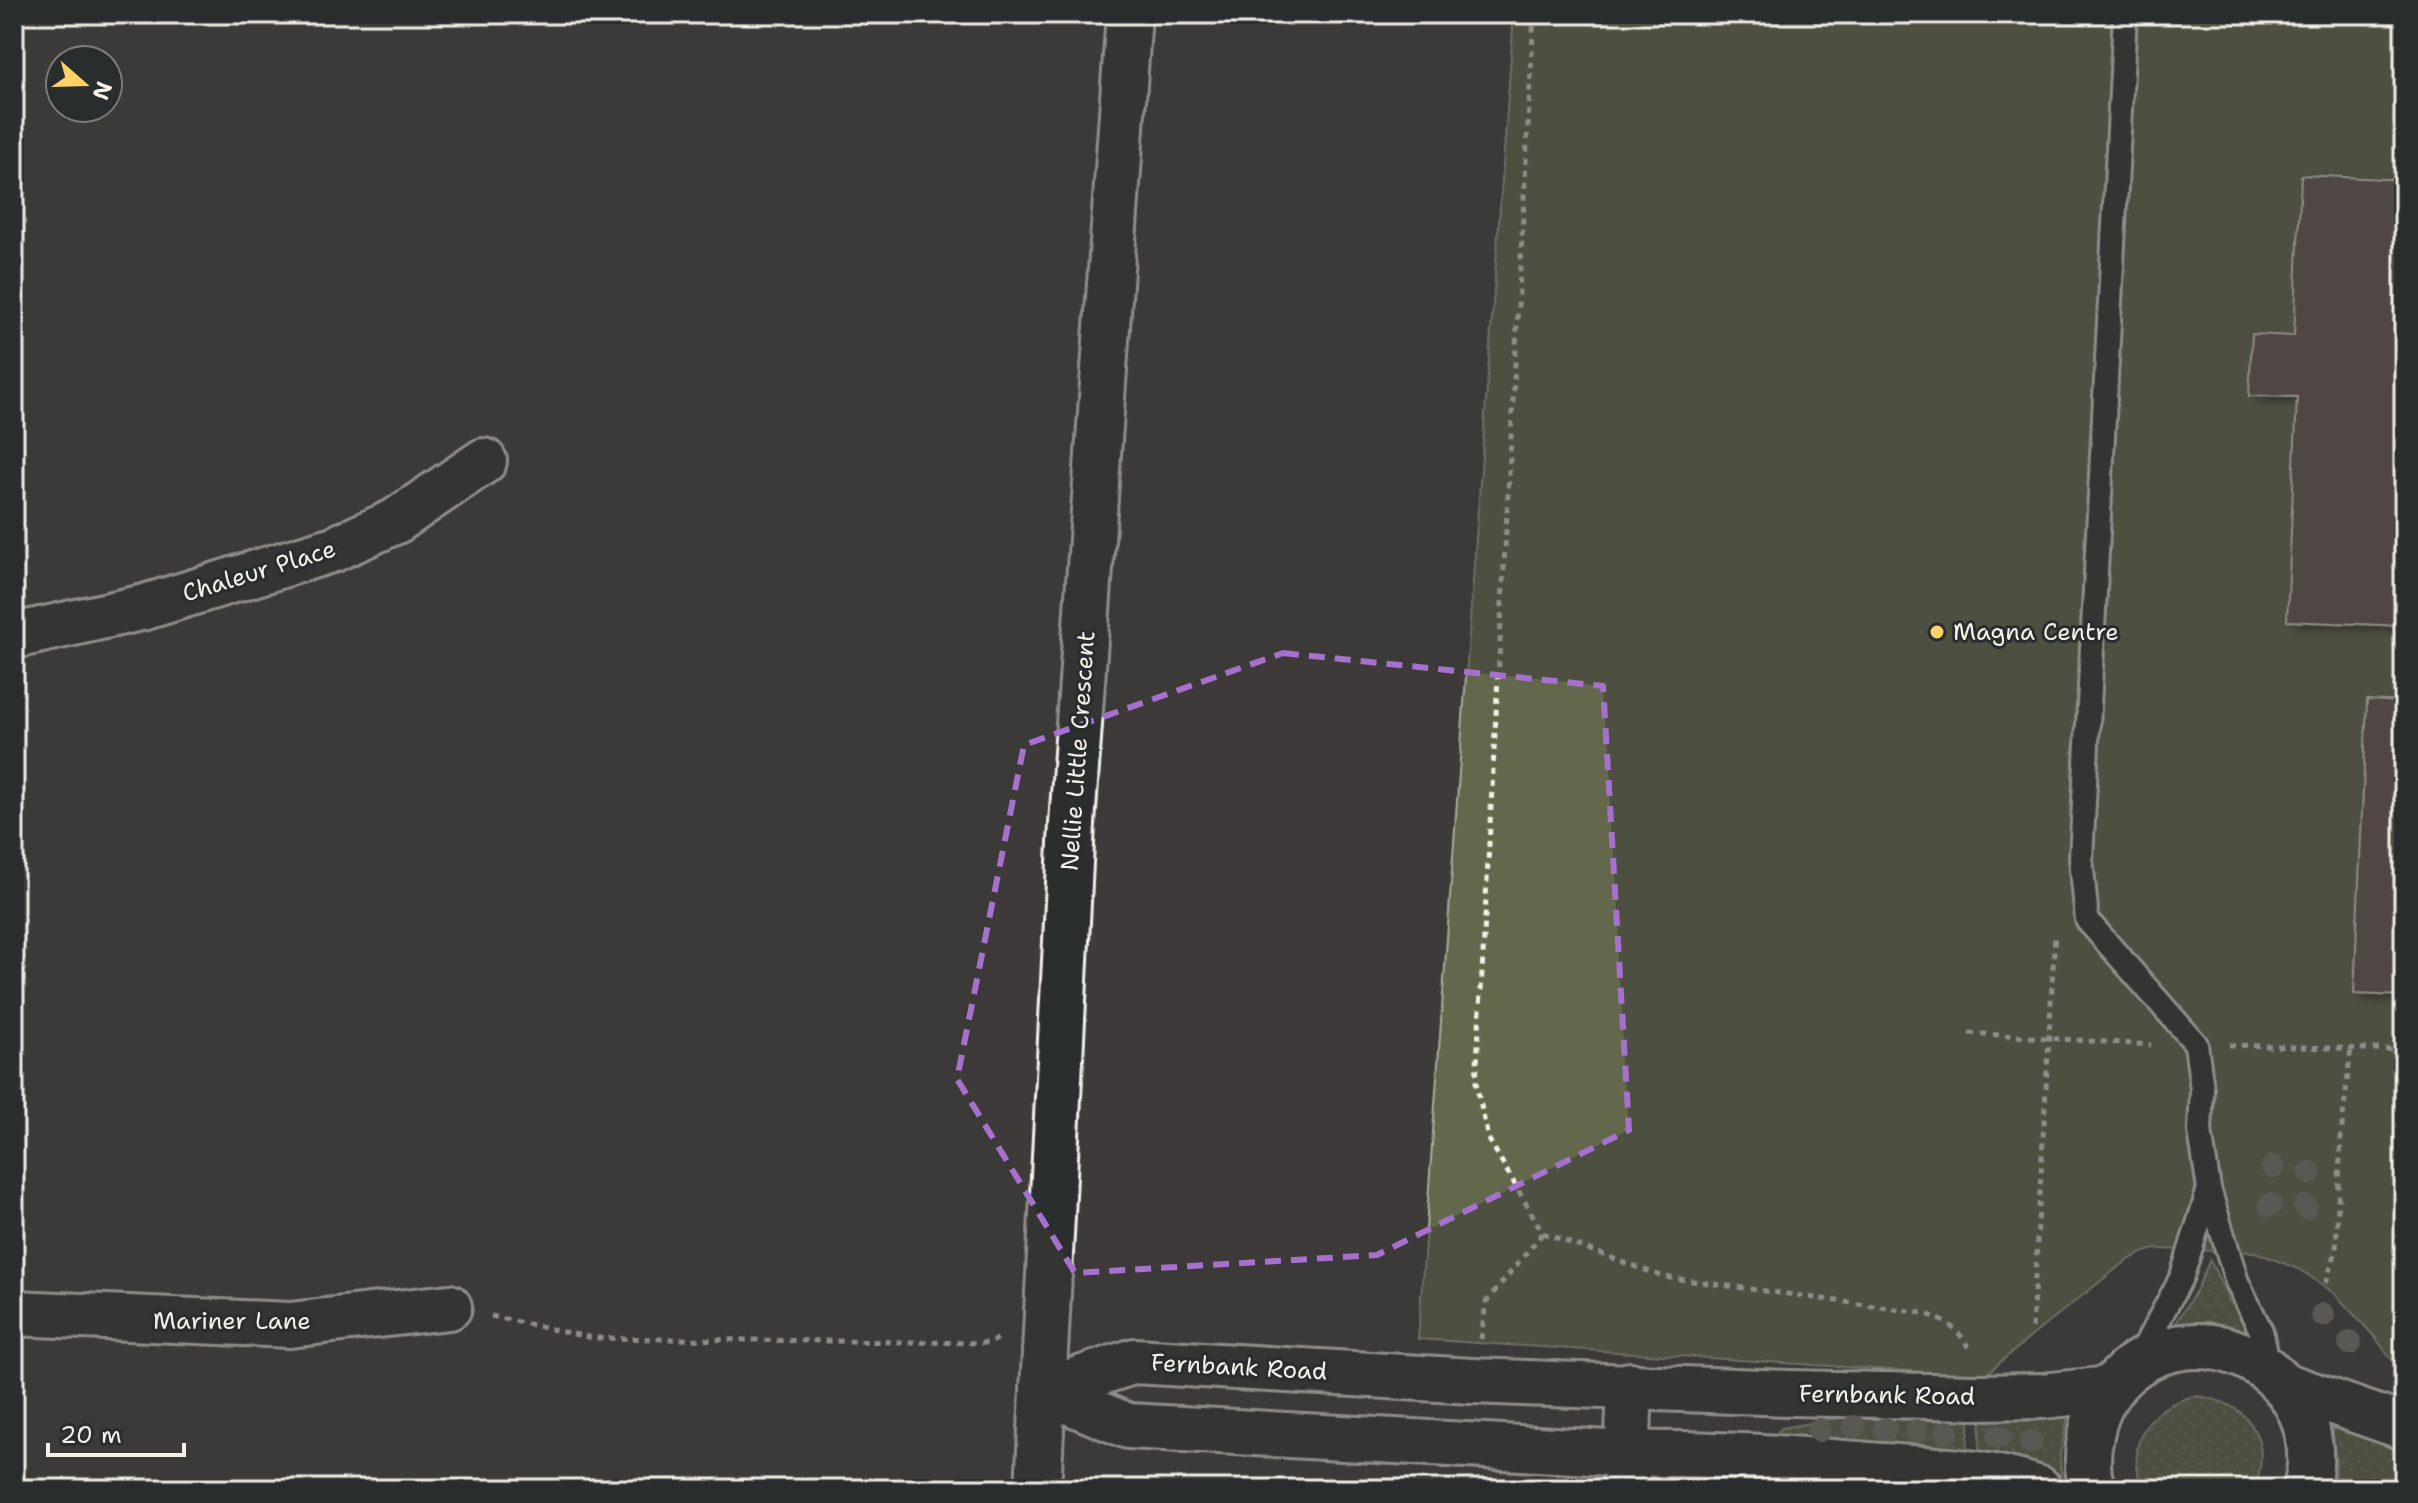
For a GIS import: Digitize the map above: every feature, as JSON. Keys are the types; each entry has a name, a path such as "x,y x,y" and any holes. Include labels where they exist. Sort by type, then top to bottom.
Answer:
{"street":[{"name":"Nellie Little Crescent","path":"1038,1489 1073,808 1129,14"},
{"name":"Chaleur Place","path":"14,636 145,607 334,549 396,521 484,461"},
{"name":"Mariner Lane","path":"14,1313 290,1325 449,1307"},
{"name":"Fernbank Road","path":"1043,1391 1135,1361 1472,1381 1789,1393 2042,1396 2122,1378 2160,1353 2188,1346 2217,1346 2246,1355 2277,1378"},
{"path":"2092,1489 2087,1452 2094,1419 2122,1378"},
{"path":"2277,1378 2404,1427"},
{"path":"2277,1378 2302,1413 2310,1446 2309,1479 2305,1489"},
{"path":"1626,1471 1630,1385"},
{"path":"1043,1391 1128,1426 1626,1471 1696,1452 1764,1456 1970,1473 2039,1489"}],"lane":[{"path":"2125,14 2081,859 2087,920 2196,1044 2202,1089 2200,1131 2209,1189 2237,1282 2261,1331 2277,1378"},
{"path":"2122,1378 2182,1276 2209,1189"}],"path":[{"path":"1534,14 1476,1083 1488,1138 1543,1233 1664,1277 1924,1313 1944,1320 1959,1331 1972,1357"},
{"path":"2032,1328 2056,928"},
{"path":"2326,1283 2336,1251 2341,1135 2351,1048"},
{"path":"1472,1381 1486,1302 1543,1233"},
{"path":"449,1307 592,1338 989,1343 1046,1318"}],"highlighted area":[{"path":"1283,653 1603,686 1629,1130 1377,1255 1075,1273 957,1079 1024,745"}],"green space":[{"name":"Magna Centre","path":"1514,14 2404,14 2404,1376 2374,1336 2335,1294 2301,1270 2255,1252 2156,1249 2137,1256 2111,1273 1984,1376 1418,1339"},
{"path":"2210,1260 2246,1327 2244,1331 2212,1322 2176,1323"},
{"path":"2195,1396 2214,1399 2229,1406 2242,1414 2252,1426 2261,1454 2254,1489 2143,1489 2137,1456 2144,1429 2164,1409"},
{"path":"1859,1414 1970,1419 1967,1450 1777,1439 1776,1434 1782,1428"},
{"path":"2068,1416 2060,1455 2061,1475 2014,1458 1979,1451 1981,1419 2034,1421"},
{"path":"2339,1423 2404,1448 2404,1489 2332,1489 2336,1465 2333,1432 2334,1426"}],"building":[{"path":"2301,175 2404,180 2404,626 2287,621 2297,397 2249,396 2252,334 2294,336"},
{"path":"2367,700 2404,702 2404,996 2354,994"}],"place":[{"name":"Magna Centre","path":"1937,632"}]}
